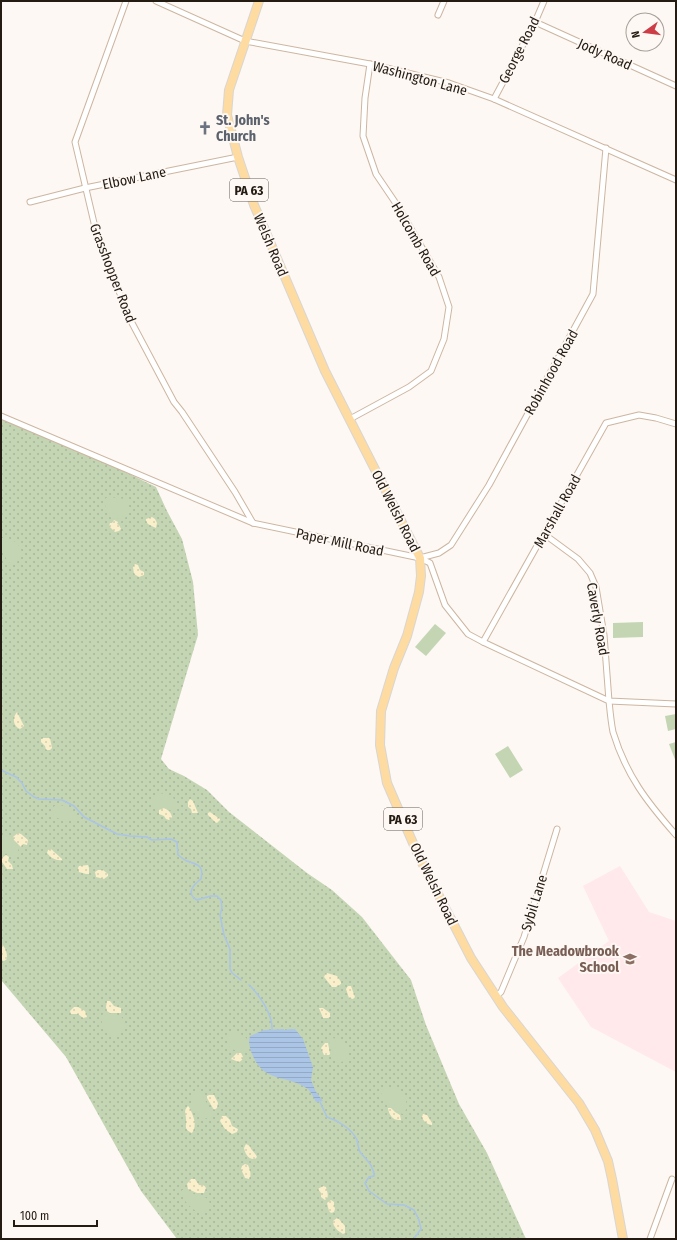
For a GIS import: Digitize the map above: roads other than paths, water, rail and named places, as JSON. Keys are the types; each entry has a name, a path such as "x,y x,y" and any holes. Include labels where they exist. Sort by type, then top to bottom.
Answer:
{"main road":[{"name":"Welsh Road","path":"259,1 229,90 227,115 238,157 262,222 325,372"},
{"name":"Old Welsh Road","path":"325,372 420,558 421,576 419,592 407,636 394,668 381,711 380,745 387,783 419,857 471,958 504,1007 579,1103 592,1123 608,1161 622,1239"}],"street":[{"name":"Grasshopper Road","path":"126,1 75,142 85,188 98,240 132,323 174,402 236,492 253,523"},
{"name":"Washington Lane","path":"156,1 245,41 370,64 449,83 494,99 676,180"},
{"path":"438,15 444,1"},
{"name":"George Road","path":"494,99 535,22 544,1"},
{"name":"Jody Road","path":"535,22 676,86"},
{"name":"Holcomb Road","path":"350,419 409,387 431,371 444,339 449,307 439,277 376,174 363,136 365,98 370,64"},
{"name":"Robinhood Road","path":"420,558 439,553 450,545 490,485 593,294 606,148"},
{"name":"Elbow Lane","path":"30,202 85,188 238,157"},
{"name":"Marshall Road","path":"483,642 606,423 639,415 676,424"},
{"name":"Paper Mill Road","path":"1,416 253,523 420,558"},
{"name":"Caverly Road","path":"544,534 578,559 590,573 596,587 604,636 609,701"},
{"path":"420,558 430,562 444,604 468,634 609,701 676,704"},
{"path":"609,701 613,731 624,761 636,785 655,812 676,835"},
{"name":"Sybil Lane","path":"496,996 501,992 524,937 557,829"},
{"path":"650,1239 672,1179"}],"water":[{"path":"295,1029 303,1039 313,1067 311,1080 316,1092 323,1101 316,1102 308,1089 300,1084 269,1074 257,1064 250,1048 250,1036 264,1030"}],"waterway":[{"path":"1,770 16,777 22,783 26,791 34,797 39,799 62,800 74,806 84,817 117,834 147,837 152,840 171,839 177,842 178,855 186,861 199,866 202,871 201,879 192,889 191,892 193,898 197,900 217,896 221,900 222,908 220,915 224,935 230,949 230,969 232,973 241,980"},
{"path":"249,985 265,1005 272,1023 272,1029"},
{"path":"320,1102 327,1117 344,1126 355,1136 360,1152 374,1172 374,1176 369,1177 365,1183 369,1191 387,1204 404,1205 414,1210 419,1220 421,1229 415,1239"}],"place":[{"name":"St. John's Church","path":"205,128"},
{"name":"The Meadowbrook School","path":"630,959"}]}
